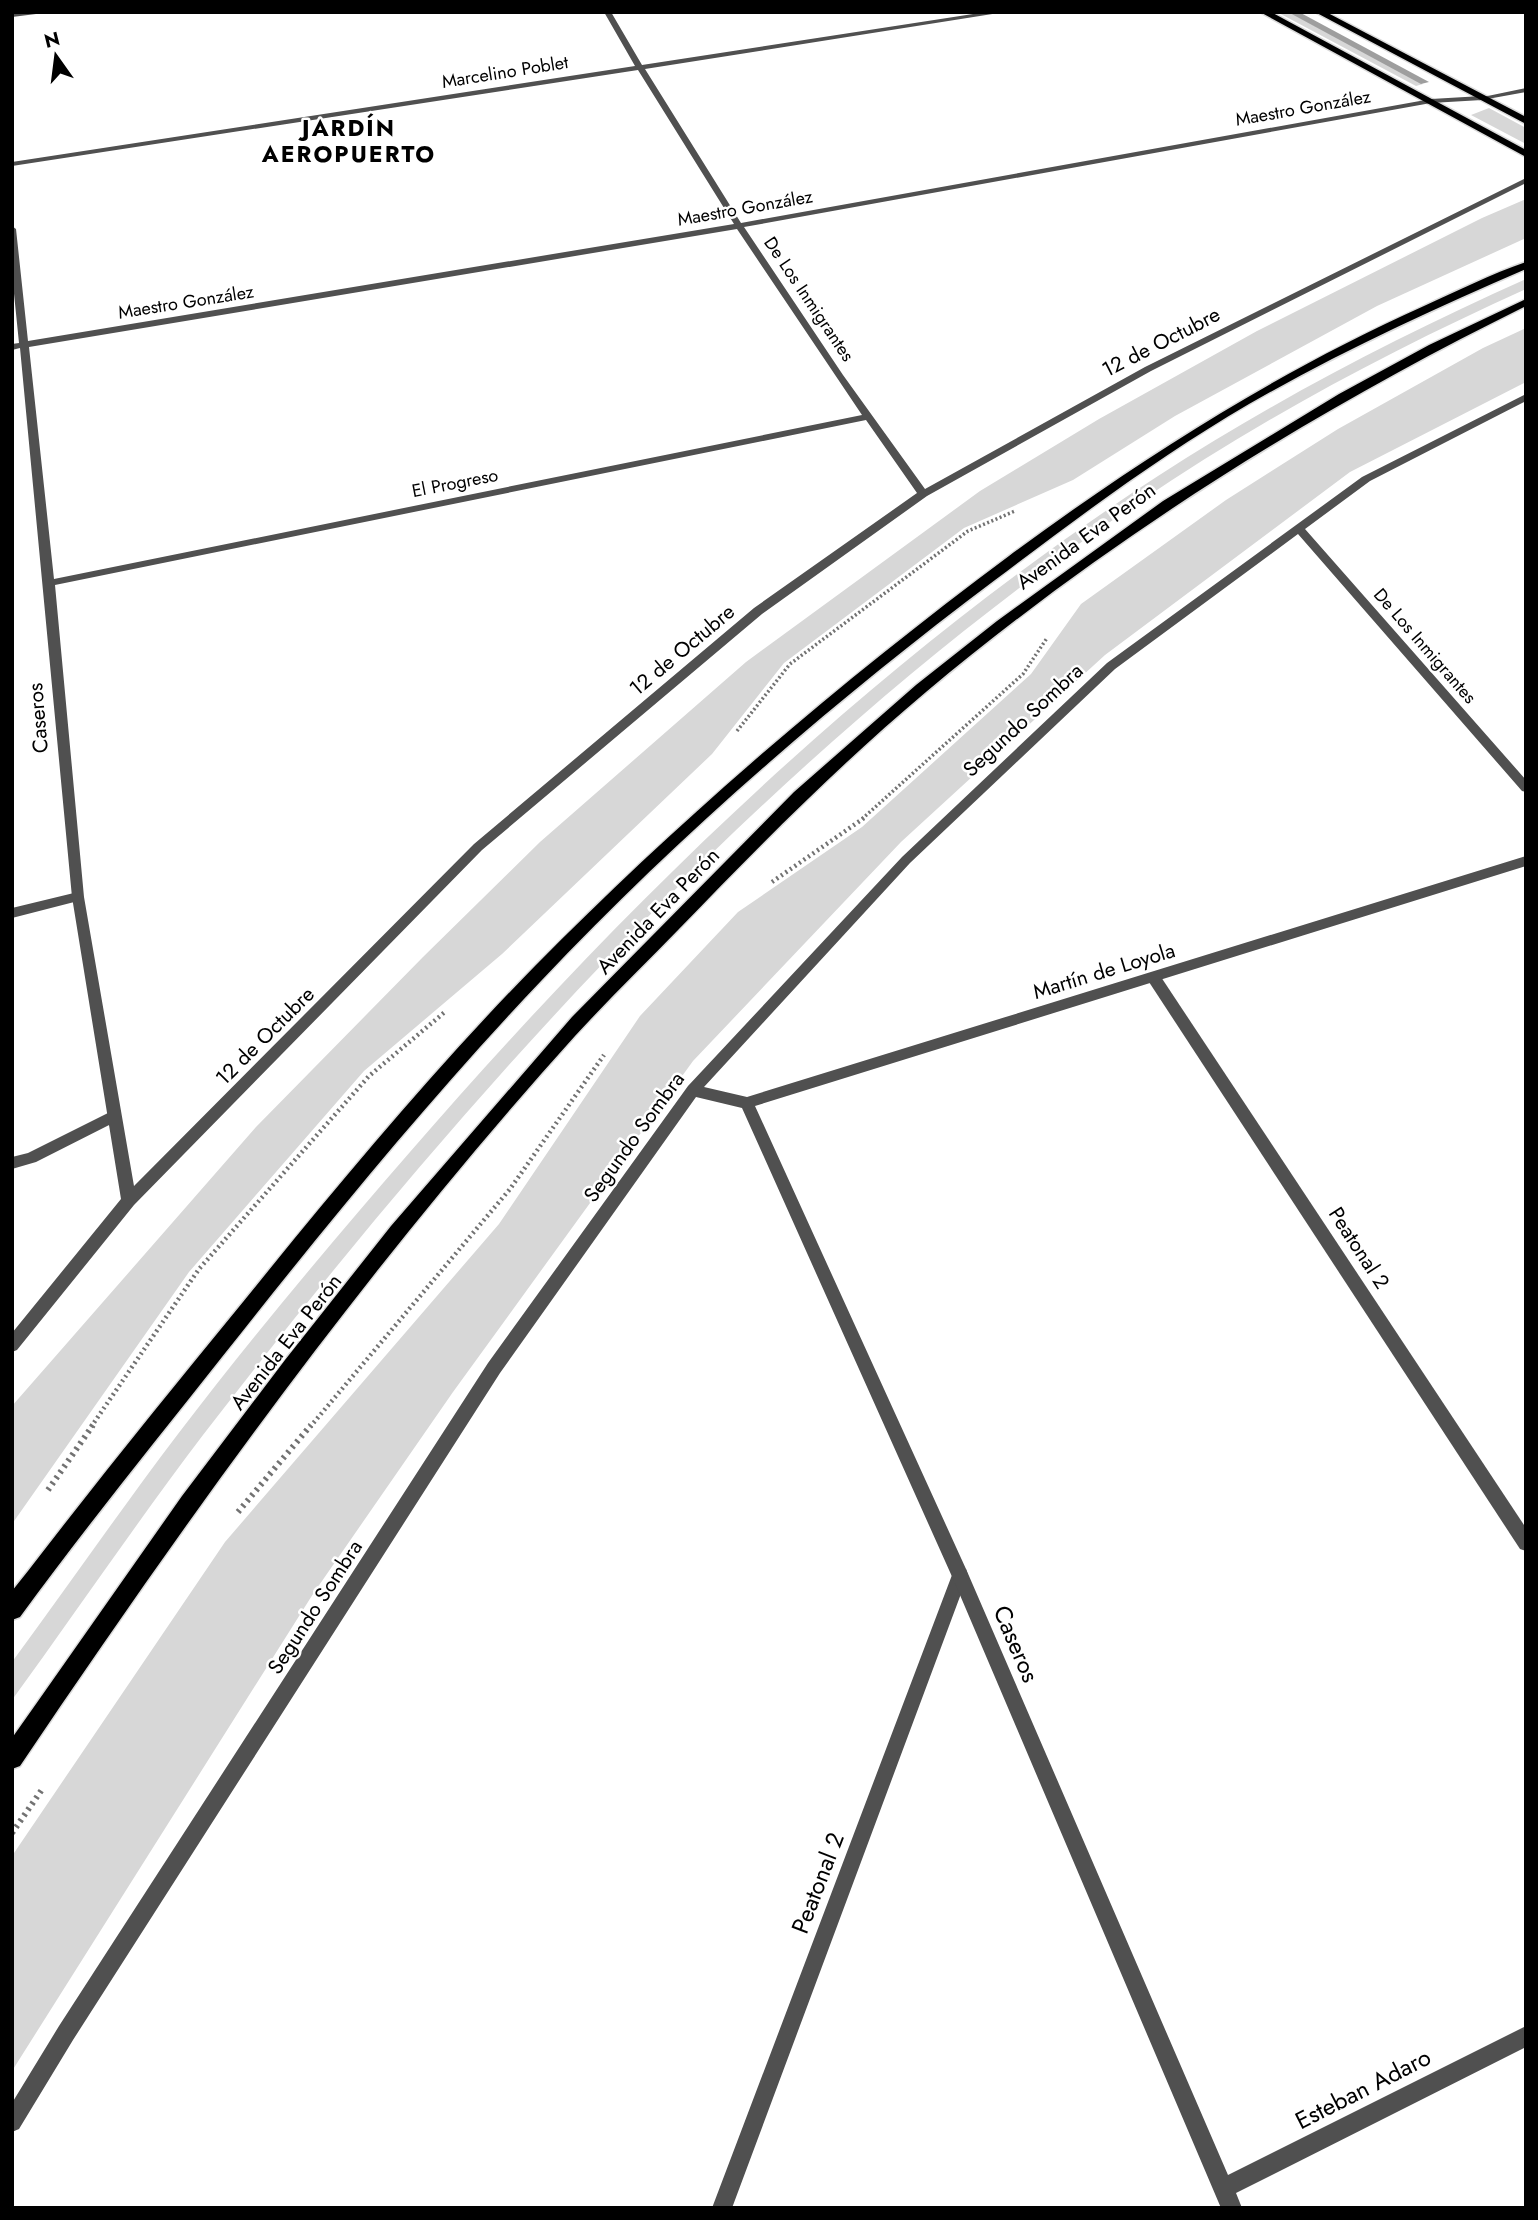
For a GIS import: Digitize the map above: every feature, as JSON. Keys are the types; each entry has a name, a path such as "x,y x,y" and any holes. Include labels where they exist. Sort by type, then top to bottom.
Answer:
{"main road":[{"path":"1264,12 1526,154"},
{"path":"1319,12 1526,121"},
{"name":"Avenida Eva Perón","path":"12,1609 337,1198 477,1039 642,870 797,729 937,615 1108,490 1240,405 1443,301 1526,265"},
{"name":"Avenida Eva Perón","path":"12,1758 139,1572 295,1362 422,1205 566,1034 839,759 956,659 1153,513 1251,449 1367,380 1526,302"}],"street":[{"path":"12,15 36,12"},
{"name":"De Los Inmigrantes","path":"607,12 738,226 923,494"},
{"name":"Marcelino Poblet","path":"12,164 1002,12"},
{"name":"Maestro González","path":"18,346 738,226 1431,101 1482,98 1526,90"},
{"name":"12 de Octubre","path":"12,1345 128,1201 478,848 758,611 923,494 1148,369 1526,180"},
{"name":"Caseros","path":"12,229 18,346 49,583 78,897 128,1201"},
{"name":"Segundo Sombra","path":"12,2122 65,2033 494,1368 693,1090 906,860 1111,666 1366,479 1526,397"},
{"name":"El Progreso","path":"49,583 868,417"},
{"name":"De Los Inmigrantes","path":"1298,527 1526,788"},
{"name":"Martín de Loyola","path":"747,1104 1526,861"},
{"path":"12,913 78,897"},
{"name":"Peatonal 2","path":"1154,978 1526,1544"},
{"path":"693,1090 747,1104"},
{"name":"Caseros","path":"747,1104 960,1575 1232,2208"},
{"path":"12,1163 31,1158 114,1116"},
{"name":"Peatonal 2","path":"722,2208 960,1575"},
{"name":"Esteban Adaro","path":"1223,2188 1526,2036"}],"shaded area":[{"path":"1277,12 1289,12 1423,84 1416,86"},
{"path":"1489,108 1526,128 1526,144 1471,115"},
{"path":"1526,199 1526,238 1377,306 1175,416 1073,480 964,528 784,663 712,754 502,954 364,1071 189,1272 12,1524 12,1406 256,1127 540,842 746,662 980,491 1099,419 1257,331 1482,218"},
{"path":"1526,279 1526,289 1426,336 1328,387 1232,442 1139,502 1004,600 875,704 752,815 634,931 521,1052 411,1177 203,1435 12,1700 12,1662 178,1434 292,1291 380,1187 580,965 760,788 855,704 953,624 1054,547 1158,476 1247,421 1338,370"},
{"path":"1526,328 1526,382 1350,472 1105,655 901,842 693,1061 453,1392 313,1594 12,2071 12,1856 225,1542 499,1224 640,1016 738,912 862,827 1031,674 1081,604 1226,500 1338,429 1483,348"}],"waterway":[{"path":"1292,12 1424,82"}],"district":[{"name":"JARDÍN AEROPUERTO","path":"349,141"}]}
